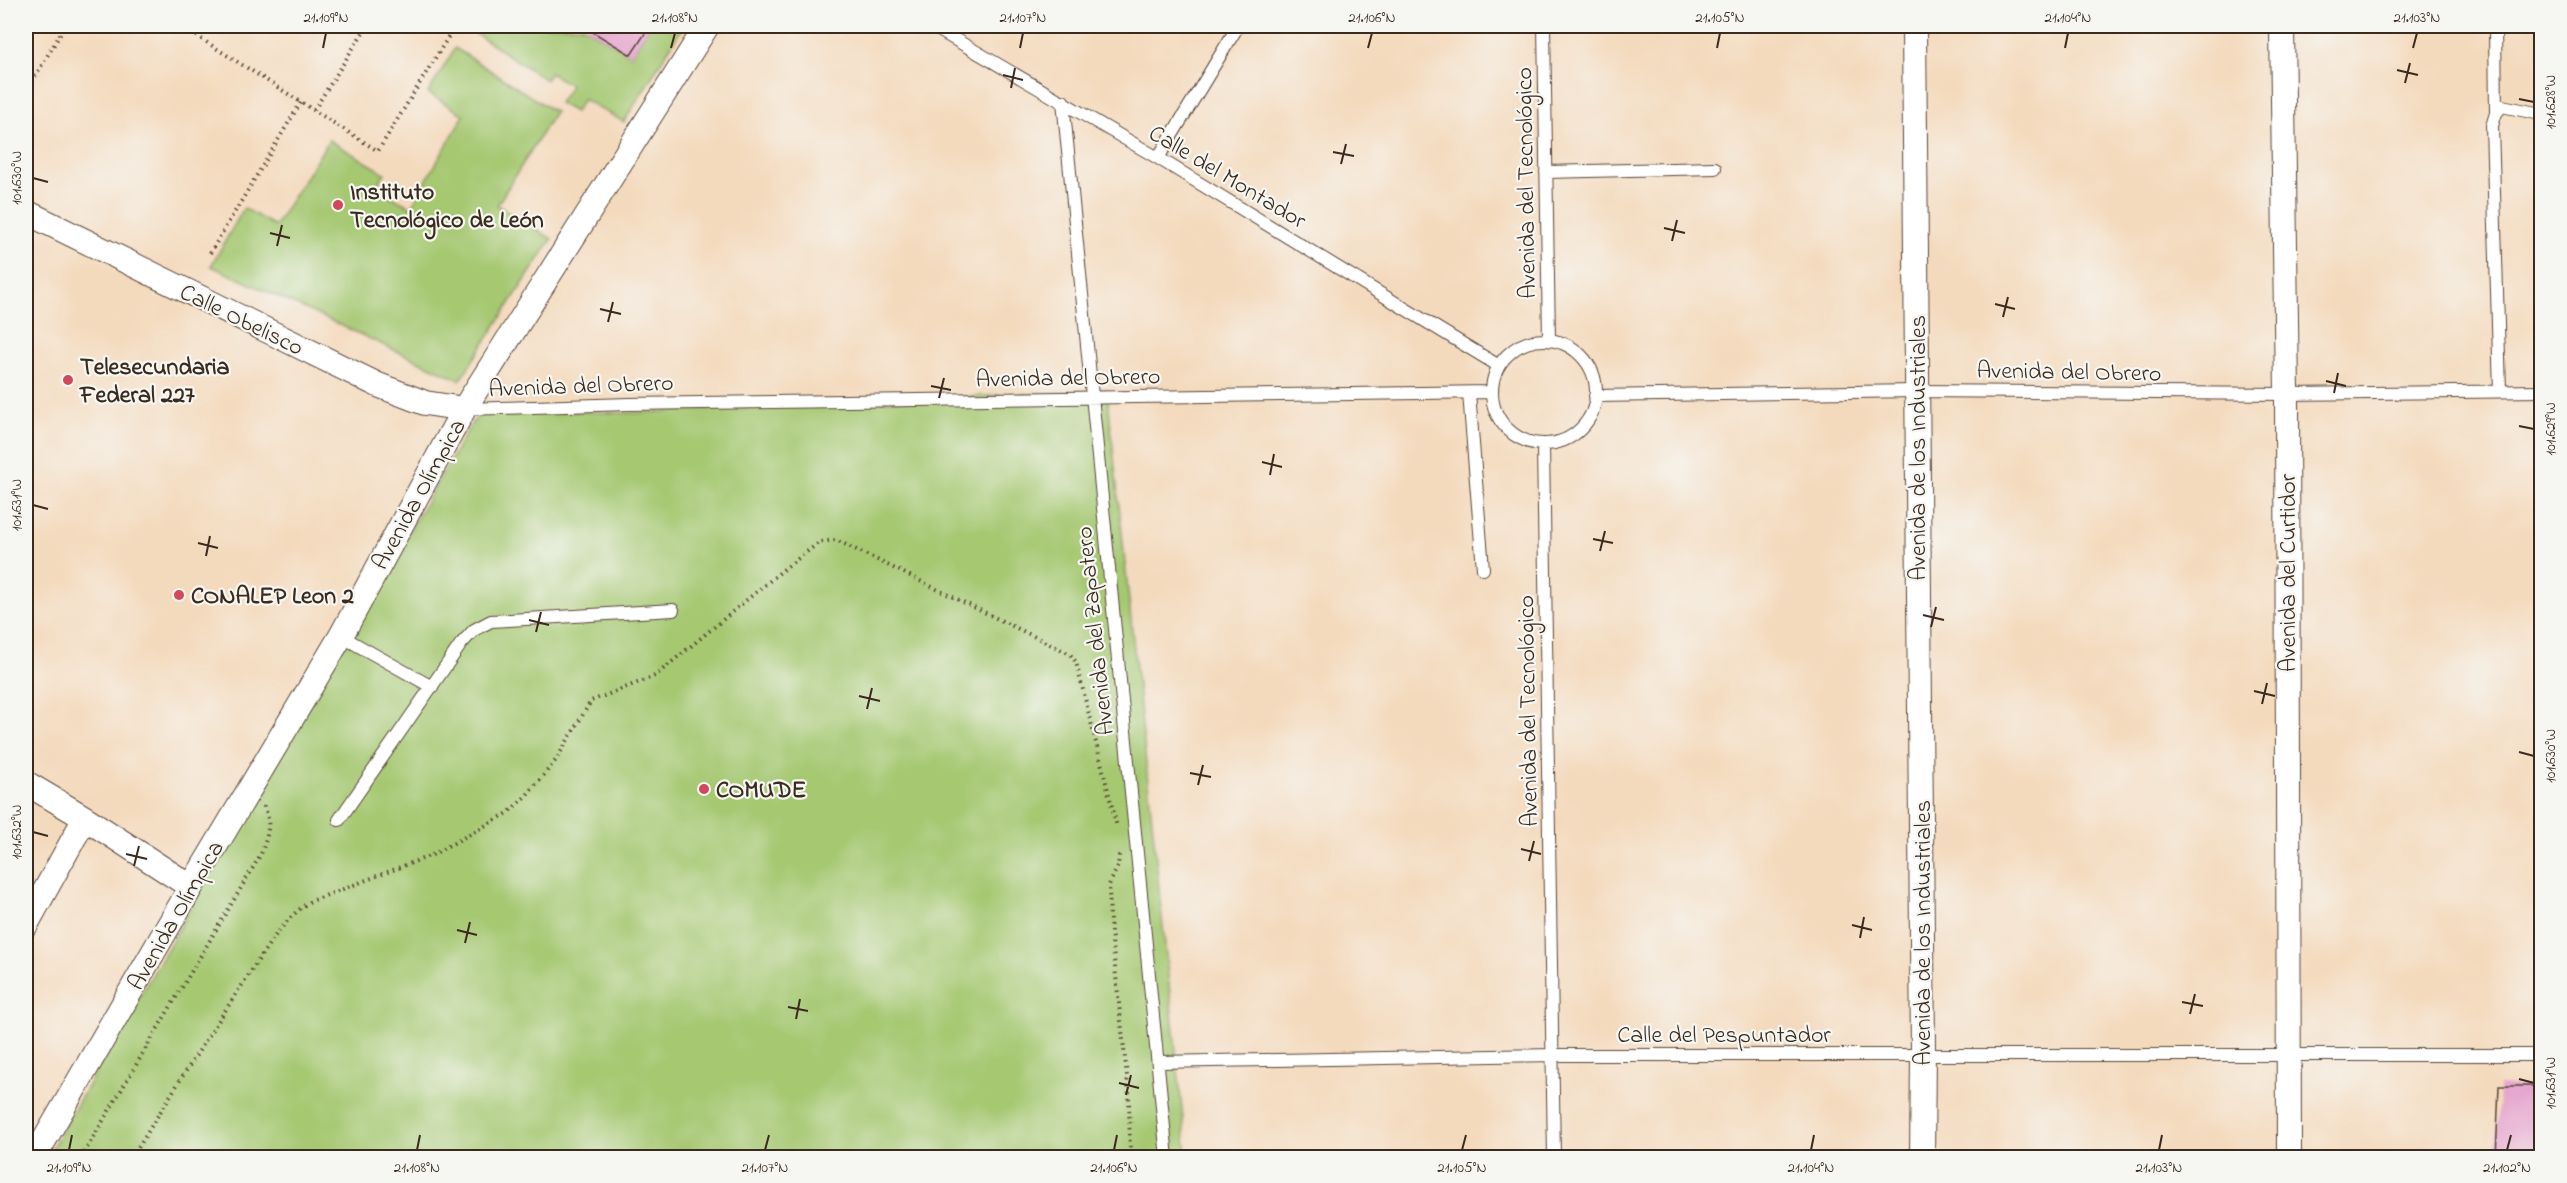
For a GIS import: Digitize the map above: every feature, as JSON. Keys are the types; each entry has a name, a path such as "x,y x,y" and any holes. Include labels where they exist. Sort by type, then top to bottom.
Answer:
{"street":[{"name":"Avenida Olímpica","path":"34,1158 191,887 341,636 464,410 706,26"},
{"name":"Avenida de los Industriales","path":"1914,26 1922,1158"},
{"name":"Avenida del Curtidor","path":"2282,26 2287,394 2289,1158"},
{"name":"Calle Obelisco","path":"26,212 378,385 425,403 464,410"},
{"path":"26,783 85,818 191,887"},
{"path":"26,925 85,818"}],"lane":[{"name":"Calle del Montador","path":"932,26 1063,101 1499,366"},
{"path":"1158,158 1238,26"},
{"name":"Avenida del Tecnológico","path":"1544,26 1549,340"},
{"path":"2495,26 2496,113 2492,126 2500,391"},
{"name":"Avenida del Zapatero","path":"1063,101 1167,1158"},
{"path":"2496,113 2502,106 2509,106 2541,114"},
{"path":"1546,172 1715,168"},
{"path":"1549,340 1564,344 1578,353 1588,365 1594,380 1595,396 1592,411 1584,425 1573,436 1543,445 1527,442 1507,429 1494,408 1491,392 1499,366 1512,351 1530,342 1549,340"},
{"name":"Avenida del Obrero","path":"1595,396 1916,391 2287,394 2541,391"},
{"name":"Avenida del Obrero","path":"464,410 629,404 1491,392"},
{"path":"1469,393 1483,569"},
{"name":"Avenida del Tecnológico","path":"1543,445 1554,1158"},
{"path":"339,820 461,644 474,630 491,621 673,610"},
{"path":"341,636 432,687"},
{"name":"Calle del Pespuntador","path":"1158,1062 1553,1055 2541,1054"}],"path":[{"path":"26,92 65,26"},
{"path":"81,26 101,26"},
{"path":"181,26 378,151 455,26"},
{"path":"314,110 367,26"},
{"path":"210,253 302,102"},
{"path":"132,1158 179,1080 274,937 297,910 309,902 432,855 508,813 527,795 556,760 591,701 655,676 820,542 836,540 1070,654 1076,662 1118,833"},
{"path":"81,1158 261,854 267,839 267,813 250,787"},
{"path":"1121,844 1118,866 1109,885 1110,922 1129,1094 1130,1158"}],"green space":[{"path":"469,26 583,26 631,55 650,26 683,26 624,122 583,99 575,112 559,103 571,85 550,73 546,80 467,28"},
{"path":"455,48 555,112 497,205 552,239 460,380 211,266 244,208 275,226 329,140 385,173 375,188 411,207 464,115 428,93"},
{"name":"COMUDE","path":"1107,390 1187,1157 46,1158 473,421 482,410 633,413"}],"building":[{"path":"583,26 650,26 631,55"},
{"path":"2499,1086 2542,1086 2542,1158 2496,1158"}],"place":[{"name":"Instituto Tecnológico de León","path":"338,205"},
{"name":"Telesecundaria Federal 227","path":"68,380"},
{"name":"CONALEP Leon 2","path":"179,595"},
{"name":"COMUDE","path":"704,789"}]}
